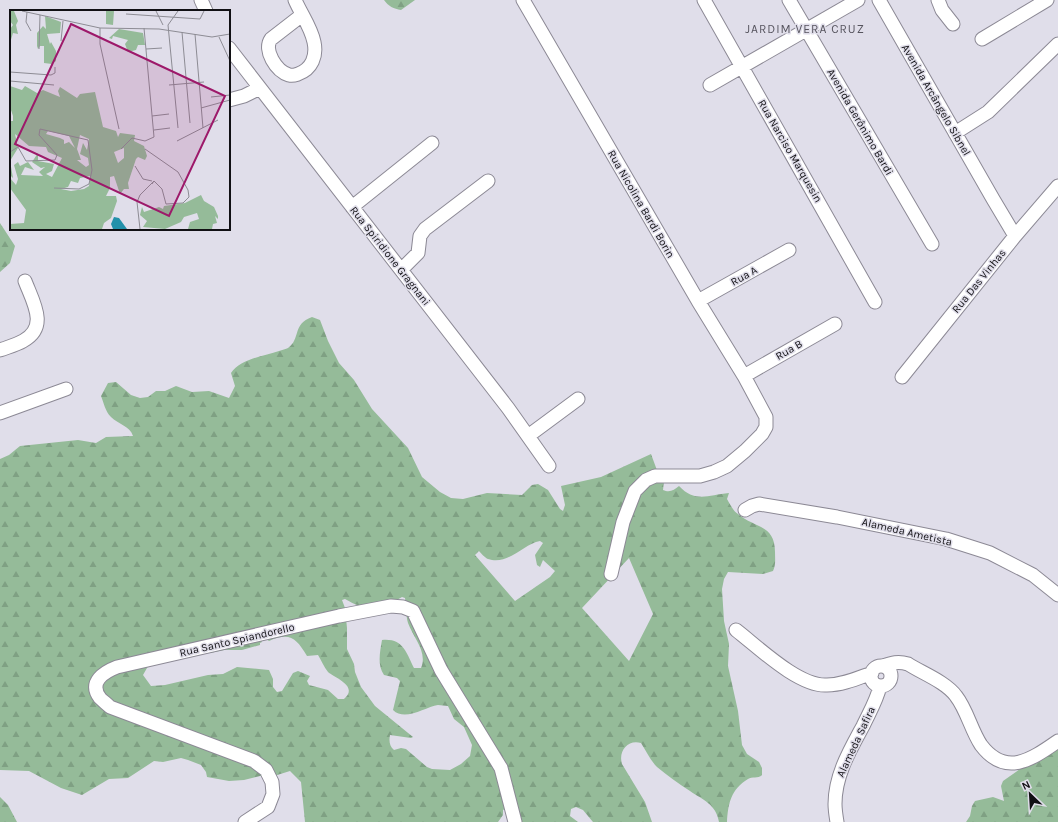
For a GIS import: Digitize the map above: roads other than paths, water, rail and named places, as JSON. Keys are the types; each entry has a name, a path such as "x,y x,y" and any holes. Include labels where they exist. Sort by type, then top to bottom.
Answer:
{"street":[{"path":"201,0 206,10"},
{"path":"295,0 312,34 315,44 315,57 312,64 303,73 294,76 288,75 280,69 271,57 268,49 268,43 302,15"},
{"name":"Rua Nicolina Bardi Borin","path":"523,0 698,301 744,376 766,417 766,427 762,434 727,466 700,476 655,476 646,480 635,491 623,522 611,574"},
{"name":"Rua Narciso Marquesin","path":"704,0 875,302"},
{"name":"Avenida Gerônimo Bardi","path":"789,0 932,244"},
{"path":"710,85 858,0"},
{"name":"Avenida Arcângelo Sibnel","path":"880,0 1015,236"},
{"path":"938,0 942,10 954,24"},
{"path":"982,39 1047,0"},
{"path":"955,133 988,112 1058,44"},
{"name":"Rua Spiridione Gragnani","path":"230,49 508,408 549,466"},
{"path":"230,100 244,96 260,88"},
{"path":"352,207 432,143"},
{"path":"401,270 418,253 420,236 425,229 488,181"},
{"name":"Rua Das Vinhas","path":"902,377 1015,236 1058,186"},
{"name":"Rua A","path":"698,301 789,250"},
{"path":"0,350 22,342 32,336 37,328 38,318 25,281"},
{"name":"Rua B","path":"744,376 834,324"},
{"path":"0,413 66,389"},
{"path":"528,436 578,399"},
{"name":"Alameda Ametista","path":"745,510 759,504 837,517 946,539 990,553 1004,560 1033,575 1058,595"},
{"name":"Rua Santo Spiandorello","path":"245,822 268,807 273,794 272,782 266,770 254,761 110,707 100,698 96,688 98,679 105,672 117,667 339,616 391,606 403,607 413,611 441,670 501,768 515,822"},
{"path":"736,630 779,664 813,684 834,684 851,680 877,669 900,662 908,664 949,688 962,705 981,745 995,758 1010,764 1023,762 1036,756 1058,741"},
{"path":"877,669 886,667 891,672 885,683"},
{"path":"877,669 872,680 874,683 885,683 910,672 922,673"},
{"name":"Alameda Safira","path":"837,822 835,803 837,781 845,760 885,683"}],"district":[{"name":"JARDIM VERA CRUZ","path":"805,29"}]}
